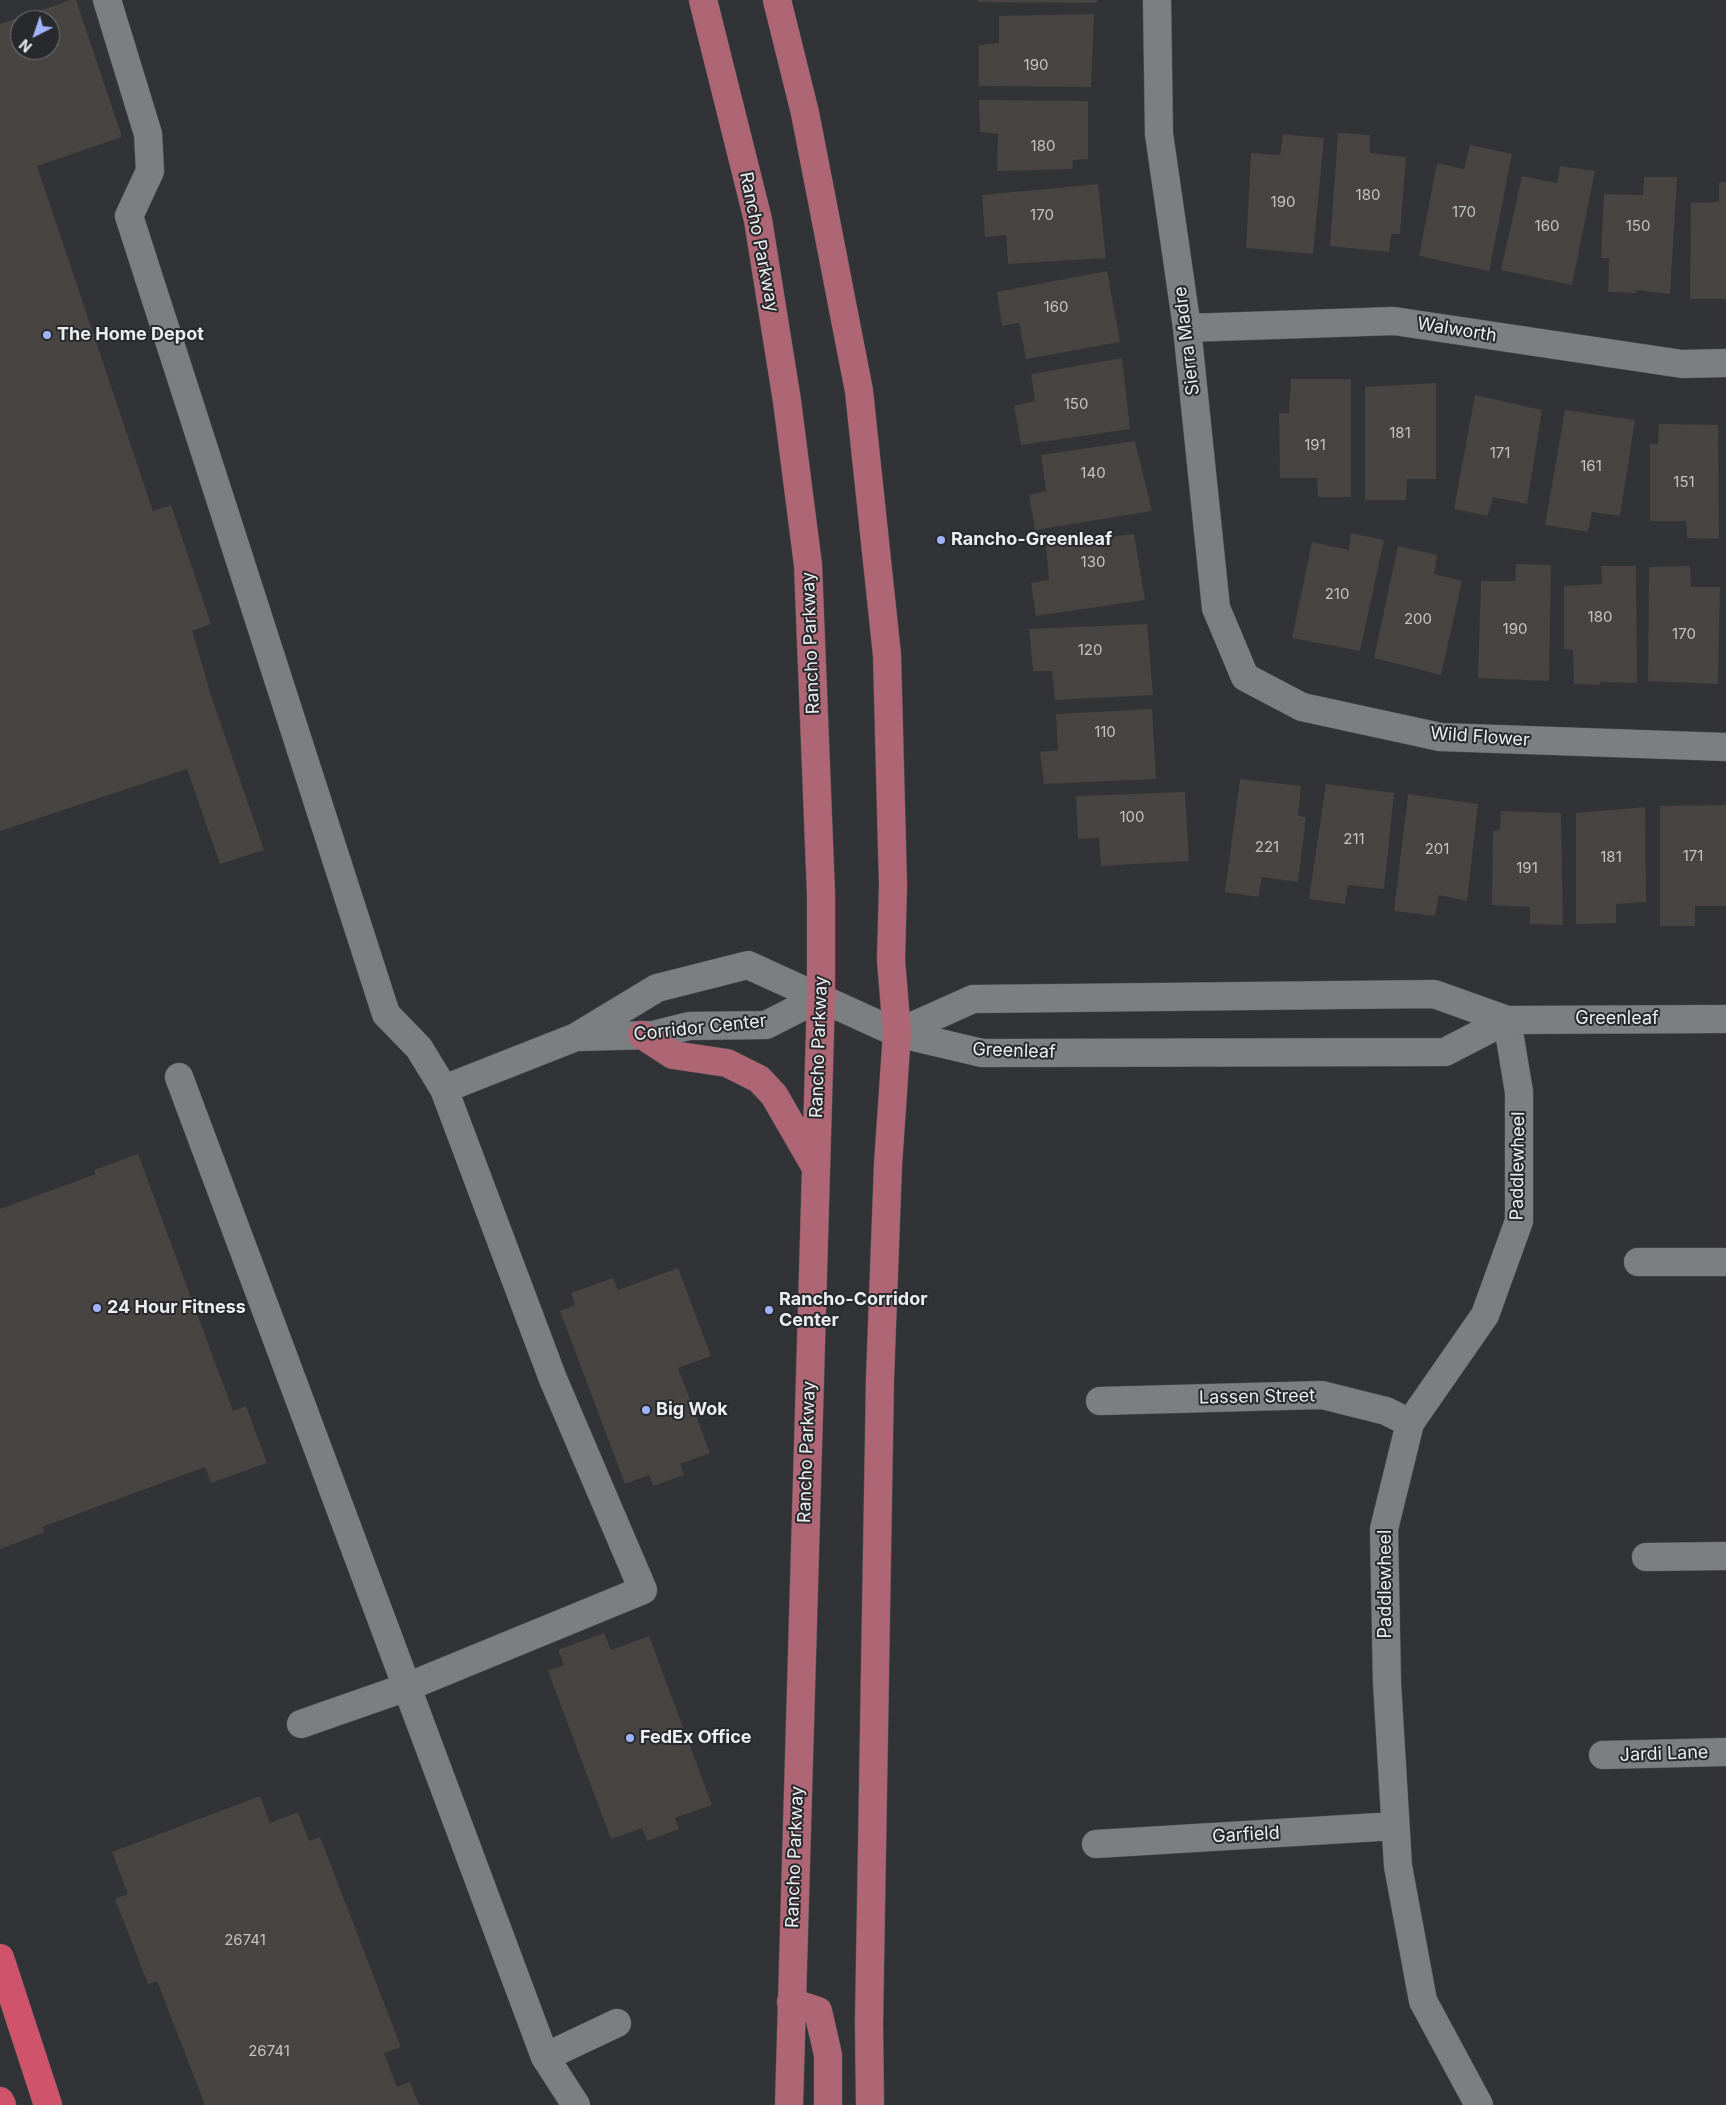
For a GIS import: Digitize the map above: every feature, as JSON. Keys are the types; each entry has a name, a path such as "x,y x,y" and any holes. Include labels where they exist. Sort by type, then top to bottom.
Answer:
{"highway":[{"path":"0,1958 48,2105"},
{"path":"0,2101 2,2105"}],"main road":[{"name":"Rancho Parkway","path":"703,0 758,220 787,400 808,565 820,894 821,997 789,2105"},
{"path":"777,0 805,112 859,391 887,655 892,885 891,960 897,1033 888,1165 880,1379 870,2105"},
{"path":"642,1035 674,1055 727,1063 759,1079 774,1095 815,1166"},
{"path":"791,2002 818,2011 828,2055 828,2105"}],"street":[{"path":"107,0 148,134 150,171 129,216 386,1014 419,1048 444,1089 554,1379 644,1590 407,1687 301,1724"},
{"name":"Sierra Madre","path":"1157,0 1159,134 1187,328 1216,608 1245,676"},
{"name":"Walworth","path":"1187,328 1394,321 1682,364 1726,363"},
{"name":"Wild Flower","path":"1245,676 1302,708 1440,737 1726,747"},
{"name":"Corridor Center","path":"444,1089 576,1037 657,988 748,965 821,997"},
{"name":"Greenleaf","path":"897,1033 974,998 1434,994 1507,1020 1726,1019"},
{"path":"821,997 897,1033"},
{"name":"Corridor Center","path":"576,1037 642,1035 689,1026 766,1024 821,997"},
{"name":"Greenleaf","path":"897,1033 982,1053 1445,1052 1507,1020"},
{"name":"Paddlewheel","path":"1479,2105 1423,2001 1398,1866 1387,1683 1384,1529 1410,1423 1485,1315 1520,1221 1519,1092 1507,1020"},
{"path":"179,1076 545,2058 576,2105"},
{"path":"1638,1262 1726,1262"},
{"name":"Lassen Street","path":"1100,1401 1322,1395 1386,1412 1410,1423"},
{"path":"1646,1557 1726,1556"},
{"name":"Jardi Lane","path":"1603,1755 1726,1752"},
{"name":"Garfield","path":"1096,1844 1395,1826"},
{"path":"545,2058 617,2023"}],"building":[{"name":"The Home Depot","path":"76,0 122,137 37,166 153,511 171,505 211,624 192,631 212,698 264,850 220,864 187,769 0,831 0,24 10,21 10,60 60,60 60,10 41,10"},
{"path":"978,0 1097,0 1097,3 977,2"},
{"path":"1094,14 1091,87 979,86 979,45 999,43 999,16"},
{"path":"979,100 1088,101 1088,159 1073,160 1072,169 997,171 998,134 980,132"},
{"path":"1338,133 1370,135 1370,153 1406,157 1400,234 1391,234 1389,252 1330,246"},
{"path":"1283,134 1324,138 1313,254 1246,248 1251,153 1280,155"},
{"path":"1470,145 1512,154 1489,271 1419,256 1437,163 1464,169"},
{"path":"1560,166 1595,171 1572,285 1501,270 1522,176 1557,183"},
{"path":"1644,177 1677,177 1670,294 1636,290 1636,293 1608,292 1609,258 1601,258 1604,194 1643,195"},
{"path":"1719,182 1726,182 1726,299 1690,299 1691,203 1719,202"},
{"path":"1098,184 1106,258 1008,264 1006,235 985,237 982,195"},
{"path":"1107,271 1120,342 1026,359 1019,323 1002,326 997,292"},
{"path":"1122,358 1130,429 1021,445 1014,406 1035,401 1031,374"},
{"path":"1291,379 1351,379 1351,497 1318,497 1317,478 1280,478 1279,413 1289,413"},
{"path":"1436,383 1436,479 1407,479 1406,500 1365,500 1365,387"},
{"path":"1475,395 1542,410 1527,504 1493,497 1488,516 1454,509"},
{"path":"1565,410 1635,420 1620,516 1592,512 1588,532 1545,525"},
{"path":"1659,424 1718,425 1719,539 1687,538 1686,521 1650,521 1650,444 1658,444"},
{"path":"1135,441 1152,511 1035,530 1029,495 1046,491 1041,455"},
{"path":"1351,533 1384,540 1360,651 1292,638 1312,542 1349,550"},
{"path":"1134,534 1145,600 1036,616 1031,583 1049,580 1046,544"},
{"path":"1398,546 1437,555 1434,574 1462,581 1441,675 1374,658"},
{"path":"1516,564 1551,565 1549,681 1478,678 1481,581 1515,581"},
{"path":"1601,566 1636,566 1637,683 1600,682 1600,685 1574,684 1573,650 1564,649 1564,586 1602,584"},
{"path":"1690,566 1691,587 1720,587 1718,684 1648,681 1649,567"},
{"path":"1147,624 1153,695 1055,700 1052,671 1033,671 1029,629"},
{"path":"1152,709 1156,779 1044,784 1040,752 1058,750 1056,714"},
{"path":"1240,779 1301,786 1298,815 1306,818 1298,882 1262,877 1258,897 1225,892"},
{"path":"1326,784 1394,793 1384,889 1348,885 1345,904 1309,899"},
{"path":"1185,792 1189,861 1101,866 1099,838 1078,839 1076,796"},
{"path":"1408,794 1478,804 1467,901 1439,895 1435,916 1394,911"},
{"path":"1726,805 1726,906 1695,906 1695,926 1660,926 1660,806"},
{"path":"1645,807 1646,902 1616,904 1616,923 1576,924 1576,813"},
{"path":"1501,811 1561,813 1563,925 1530,924 1530,907 1492,905 1493,831 1500,830"},
{"name":"24 Hour Fitness","path":"138,1154 233,1411 246,1406 267,1463 211,1483 205,1467 42,1527 45,1532 0,1549 0,1209 96,1174 94,1170"},
{"name":"Big Wok","path":"678,1268 711,1356 678,1368 710,1453 680,1464 684,1475 653,1486 649,1475 625,1484 560,1311 575,1305 571,1293 613,1278 618,1290"},
{"name":"FedEx Office","path":"604,1633 611,1650 649,1636 712,1805 675,1818 679,1829 647,1841 642,1828 611,1839 548,1671 564,1665 558,1650"},
{"path":"260,1796 270,1823 298,1812 309,1841 320,1837 401,2047 384,2053 397,2087 410,2082 419,2105 205,2105 157,1981 148,1984 115,1899 128,1894 112,1852"}],"place":[{"name":"The Home Depot","path":"47,335"},
{"name":"Rancho-Greenleaf","path":"941,540"},
{"name":"24 Hour Fitness","path":"97,1308"},
{"name":"Rancho-Corridor Center","path":"769,1310"},
{"name":"Big Wok","path":"646,1410"},
{"name":"FedEx Office","path":"630,1738"}]}
